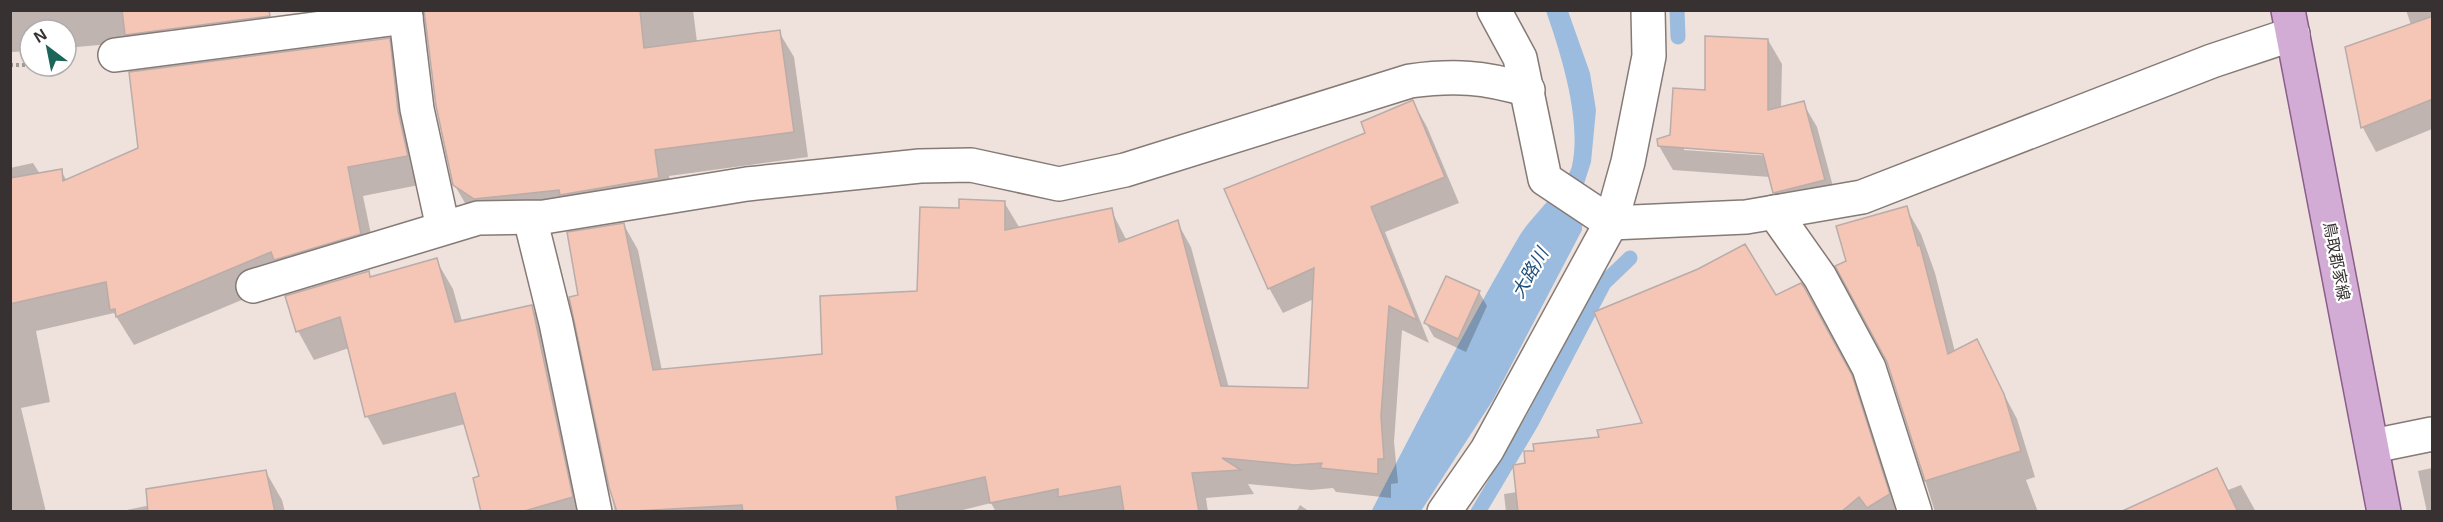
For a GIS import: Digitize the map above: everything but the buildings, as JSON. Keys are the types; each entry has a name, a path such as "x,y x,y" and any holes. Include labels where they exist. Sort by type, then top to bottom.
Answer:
{"main road":[{"name":"鳥取郡家線","path":"2291,22 2384,512"}],"street":[{"path":"1494,10 1520,58 1545,179 1604,217 1746,217 1862,197 2212,61 2291,22"},
{"path":"1444,512 1487,450 1604,217 1628,162 1649,56 1648,10"},
{"path":"115,55 406,14 417,109 443,228"},
{"path":"253,286 478,218 530,218 747,184 920,166 971,165 1059,184 1125,170 1410,81 1449,76 1480,78 1528,90"},
{"path":"1774,212 1820,277 1869,368 1915,512"},
{"path":"530,218 556,323 595,512"},
{"path":"2373,446 2433,434"}],"water":[{"name":"大路川","path":"1546,11 1568,11 1590,73 1596,110 1591,162 1583,187 1582,230 1493,400 1421,511 1371,512 1500,269 1520,235 1564,181 1572,166 1574,128 1572,108 1558,47"}],"waterway":[{"path":"1677,10 1678,37"},
{"path":"1478,512 1531,423 1604,283 1630,258"}]}
